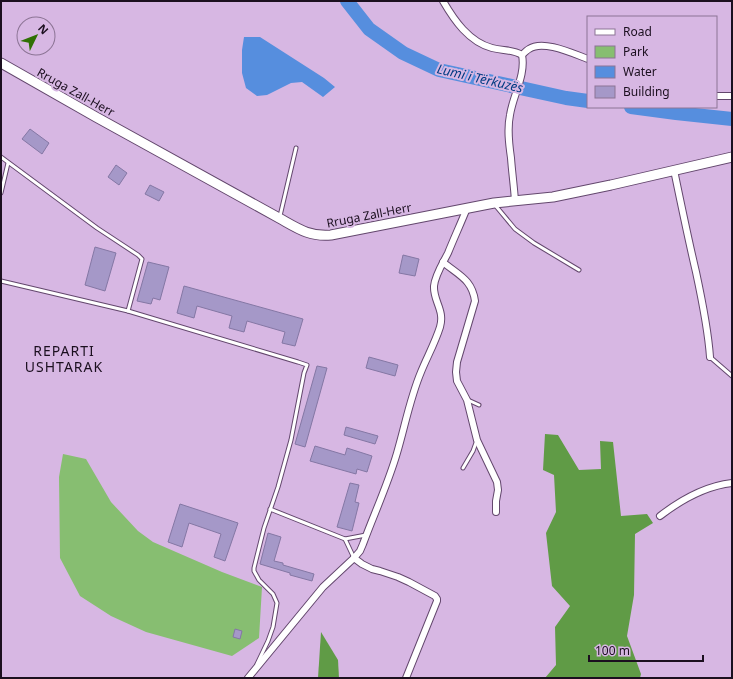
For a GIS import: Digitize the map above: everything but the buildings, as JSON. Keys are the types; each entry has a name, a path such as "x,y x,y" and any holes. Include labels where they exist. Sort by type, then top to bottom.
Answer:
{"main road":[{"name":"Rruga Zall-Herr","path":"1,63 304,232 314,235 331,235 494,203 553,197 732,157"}],"street":[{"path":"443,1 462,28 472,38 491,48 513,51 522,55"},
{"path":"522,55 534,46 543,46 556,48 587,59"},
{"path":"515,201 508,126 514,98 522,74 522,55"},
{"path":"717,96 732,96"},
{"path":"674,170 705,314 710,357"},
{"path":"248,678 323,587 360,551 397,454 413,395 421,372 440,327 442,320 441,311 434,292 434,285 436,277 467,208"},
{"path":"443,262 466,280 472,286 474,293 475,301 456,362 456,372 457,381 466,400 477,440 497,482 498,490 496,512"},
{"path":"660,516 674,505 692,495 710,488 732,483"},
{"path":"354,558 372,570 390,573 437,598 437,602 406,678"}],"lane":[{"path":"279,218 296,148"},
{"path":"1,157 97,228 142,259 128,311"},
{"path":"1,194 8,163"},
{"path":"494,203 515,229 534,243 579,270"},
{"path":"1,281 128,311 307,365 304,373 291,440 278,488 264,528 254,571 273,594 277,603 273,627 254,670"},
{"path":"710,357 732,376"},
{"path":"466,400 479,405"},
{"path":"463,468 473,451 477,440"},
{"path":"270,509 345,539 366,535"},
{"path":"345,539 354,558"}],"green space":[{"path":"545,434 558,435 579,470 601,469 600,441 613,442 621,516 647,514 653,523 635,534 634,595 627,636 641,674 640,678 545,678 556,665 555,627 570,606 552,586 546,533 556,512 554,475 543,470"},
{"path":"63,454 86,459 111,502 138,531 153,542 222,572 262,587 259,638 232,656 146,632 111,616 80,596 60,558 59,477"},
{"path":"321,632 338,660 339,678 318,678"}],"water":[{"path":"244,37 260,37 324,78 335,87 323,97 302,82 291,83 267,95 257,96 246,88 242,73 242,50"}],"waterway":[{"name":"Lumi i Tërkuzës","path":"347,1 369,29 403,53 439,70 566,98 587,101"},
{"name":"Lumi i Tërkuzës","path":"638,108 732,119"}],"district":[{"name":"REPARTI USHTARAK","path":"64,358"}]}
